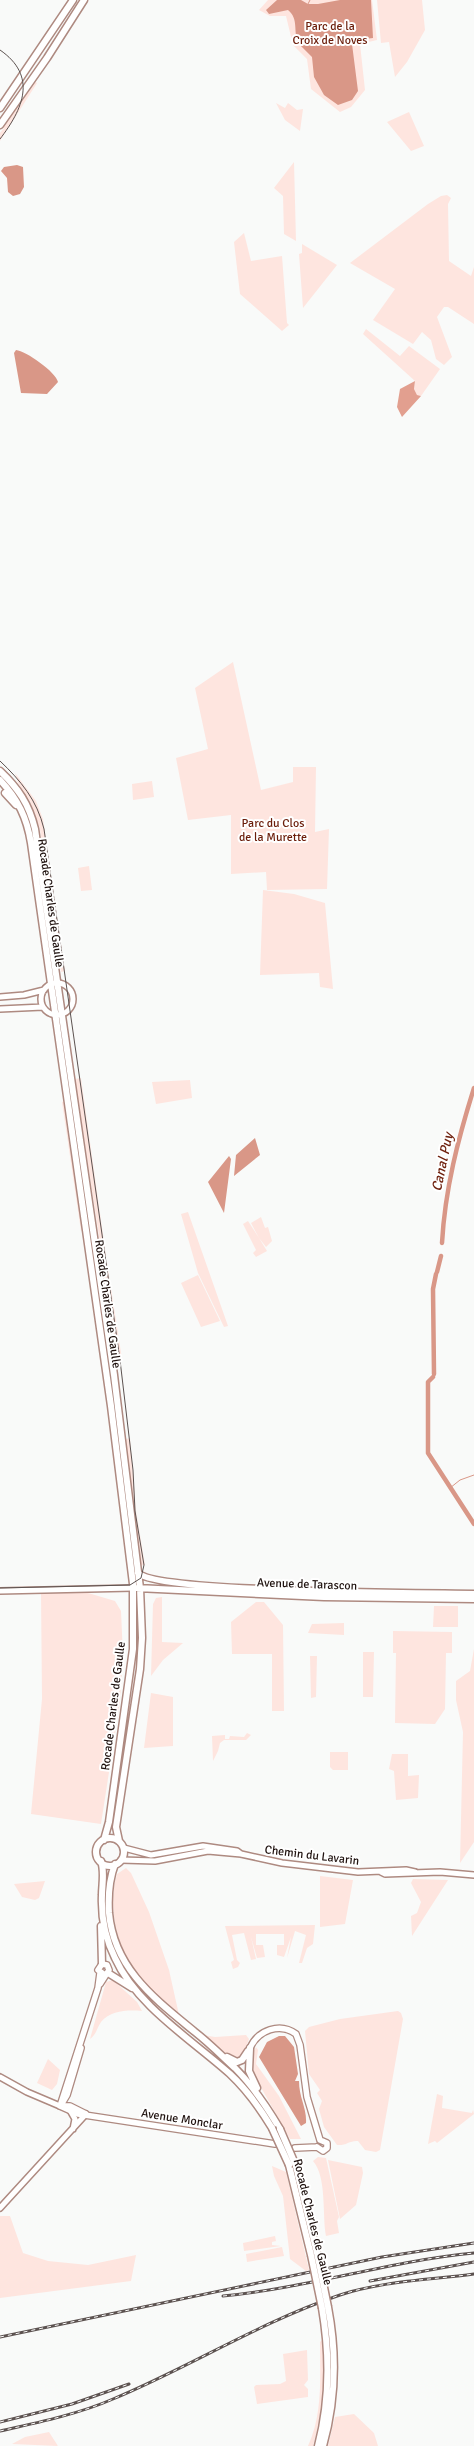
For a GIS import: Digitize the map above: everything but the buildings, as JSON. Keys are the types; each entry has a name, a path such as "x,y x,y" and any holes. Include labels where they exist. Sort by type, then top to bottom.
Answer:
{"main road":[{"path":"0,108 73,0"},
{"path":"0,125 47,58 84,0"},
{"name":"Rocade Charles de Gaulle","path":"0,771 20,792 32,814 54,984"},
{"name":"Rocade Charles de Gaulle","path":"0,780 18,802 27,823 59,1015 114,1376 138,1573 133,1598 133,1649 130,1680 109,1822 104,1840"},
{"path":"5,793 27,823"},
{"name":"Rocade Charles de Gaulle","path":"59,1015 131,1570 142,1626"},
{"name":"Avenue de Tarascon","path":"138,1573 145,1578 172,1583"},
{"name":"Avenue de Tarascon","path":"136,1588 151,1583 172,1583 330,1592 474,1594"},
{"name":"Avenue de Tarascon","path":"136,1588 292,1596 474,1599"},
{"name":"Rocade Charles de Gaulle","path":"118,1841 116,1827 140,1669 144,1596 151,1589"},
{"path":"111,1838 118,1841 124,1848 118,1862 108,1865 101,1861 97,1850 104,1840 111,1838"},
{"name":"Rocade Charles de Gaulle","path":"101,1861 103,1872 102,1912 106,1933 115,1960 138,1992 231,2076 248,2094 272,2128 293,2166"},
{"name":"Rocade Charles de Gaulle","path":"118,1862 110,1883 109,1910 112,1931 122,1957 144,1988 197,2034 258,2093 280,2129 293,2166 325,2308"},
{"path":"102,1912 101,1964 98,1969 138,1992"},
{"path":"60,2106 75,2054 82,2041 98,1988 108,1966 101,1964"},
{"path":"197,2034 233,2061 242,2060 255,2038 268,2030 283,2028 296,2034 300,2044 307,2097 320,2140 316,2147"},
{"path":"250,2048 248,2063 251,2076 273,2118"},
{"name":"Avenue Monclar","path":"60,2106 71,2112 275,2144"},
{"name":"Avenue Monclar","path":"60,2106 70,2106 86,2114"},
{"path":"295,2148 316,2147 323,2151 327,2148 327,2143 320,2140"},
{"path":"318,2446 325,2417 328,2381 325,2308"},
{"path":"323,2446 332,2406 334,2380 334,2350 325,2308"}],"street":[{"path":"0,997 24,995 44,990 54,984 68,987 73,996 72,1006 59,1015 44,1008 0,1009"},
{"path":"44,990 41,1000 44,1008"},
{"name":"Avenue de Tarascon","path":"0,1591 136,1588"},
{"name":"Chemin du Lavarin","path":"124,1848 151,1855 208,1846 237,1851 241,1854"},
{"name":"Chemin du Lavarin","path":"118,1862 130,1860 154,1861 208,1851 241,1854 287,1864 358,1872 396,1870 474,1874"},
{"name":"Avenue Monclar","path":"0,2077 27,2092 60,2106"},
{"path":"71,2112 75,2119 73,2129"},
{"path":"0,2208 86,2114"}],"green space":[{"name":"Parc de la Croix de Noves","path":"268,0 372,0 377,40 360,44 365,90 351,107 340,112 311,89 307,59 293,45 286,16 270,16 259,10"},
{"path":"377,0 422,0 425,30 407,62 395,77 389,42 381,43"},
{"path":"34,81 37,83 0,141 0,133 4,128 2,126"},
{"path":"276,103 285,108 288,103 297,110 303,109 300,131 285,120"},
{"path":"409,112 424,146 411,151 387,122"},
{"path":"294,162 296,241 284,234 283,196 274,188"},
{"path":"447,195 451,198 448,204 449,261 471,276 474,267 474,324 448,307 444,307 437,317 452,357 444,365 436,359 431,340 422,332 413,344 373,320 395,289 350,263 428,204 441,196"},
{"path":"244,233 251,261 282,256 287,323 289,325 282,331 240,294 234,242"},
{"path":"302,244 337,265 303,308 299,254 302,253"},
{"path":"366,329 400,356 409,346 440,369 421,396 417,395 414,389 415,381 363,334"},
{"name":"Parc du Clos de la Murette","path":"233,662 261,790 293,782 293,767 316,767 315,832 329,829 327,889 267,890 266,872 231,874 231,815 188,820 176,758 208,749 195,688"},
{"path":"15,773 36,801 43,819 65,971 61,972 40,829 30,801 18,783"},
{"path":"152,781 154,797 133,800 132,784"},
{"path":"89,866 92,890 81,891 78,868"},
{"path":"263,890 294,894 325,903 333,989 320,987 319,973 260,975"},
{"path":"81,1078 106,1256 102,1256 75,1079"},
{"path":"190,1080 192,1098 156,1104 152,1082"},
{"path":"65,1101 83,1229 81,1231 62,1102"},
{"path":"188,1212 228,1326 224,1327 198,1273 181,1214"},
{"path":"261,1217 265,1228 268,1227 272,1241 266,1247 251,1223"},
{"path":"248,1221 267,1251 256,1257 253,1253 256,1250 243,1224"},
{"path":"102,1263 107,1263 122,1359 116,1360"},
{"path":"198,1275 220,1321 201,1327 181,1283"},
{"path":"130,1438 136,1511 145,1565 138,1566 126,1439"},
{"path":"41,1593 88,1593 115,1601 121,1611 123,1656 120,1701 101,1824 31,1814 42,1699"},
{"path":"162,1597 162,1642 183,1643 163,1660 151,1676 153,1604 156,1598"},
{"path":"256,1602 264,1602 283,1625 284,1711 272,1711 272,1654 232,1654 231,1622"},
{"path":"434,1606 458,1606 458,1627 433,1627"},
{"path":"344,1623 344,1635 308,1633 312,1624"},
{"path":"393,1631 452,1632 452,1653 446,1653 445,1709 435,1724 395,1723 396,1653 393,1653"},
{"path":"474,1649 474,1842 460,1863 463,1732 456,1700 456,1681 470,1671"},
{"path":"363,1652 374,1652 373,1697 363,1697"},
{"path":"310,1656 317,1656 316,1697 311,1698"},
{"path":"151,1693 173,1697 173,1746 144,1748"},
{"path":"247,1733 251,1735 246,1740 224,1740 220,1743 213,1761 212,1736 225,1735 225,1739 229,1739 230,1736 244,1737"},
{"path":"330,1752 348,1752 348,1770 333,1770 330,1767"},
{"path":"392,1754 408,1754 408,1776 419,1775 418,1798 396,1800 394,1771 389,1769"},
{"path":"126,1868 131,1873 149,1912 169,1970 179,2015 155,1996 141,1981 132,1967 119,1938 113,1906 114,1890 117,1874"},
{"path":"320,1876 353,1880 345,1924 320,1927"},
{"path":"413,1879 448,1880 412,1936 411,1916 417,1913 421,1902 411,1883"},
{"path":"45,1881 39,1898 35,1900 22,1897 14,1884"},
{"path":"315,1925 313,1944 307,1948 302,1963 299,1963 306,1935 295,1931 287,1958 291,1937 284,1957 277,1955 277,1945 284,1945 284,1934 256,1934 256,1945 263,1945 265,1957 257,1958 251,1937 256,1959 251,1960 244,1933 232,1935 237,1960 240,1963 238,1967 233,1969 231,1962 234,1960 225,1926"},
{"path":"113,1980 137,2002 142,2011 126,2011 110,2015 101,2022 90,2039 106,1982"},
{"path":"398,2011 403,2019 380,2150 376,2152 365,2150 358,2141 337,2145 324,2127 319,2109 322,2101 317,2093 320,2090 309,2074 305,2031 309,2027 340,2019"},
{"path":"203,2035 215,2037 246,2035 249,2039 243,2055 236,2059 232,2058"},
{"path":"256,2047 258,2050 256,2064 279,2096 301,2139 290,2139 254,2075 252,2054"},
{"path":"48,2059 60,2070 57,2084 52,2090 37,2083"},
{"path":"437,2094 443,2096 442,2108 472,2113 473,2110 474,2114 437,2143 435,2141 428,2144"},
{"path":"318,2157 326,2158 339,2217 337,2221 339,2233 326,2236 322,2186 313,2161"},
{"path":"328,2160 362,2167 363,2173 356,2205 340,2219"},
{"path":"272,2166 286,2172 309,2270 306,2271 290,2259 283,2196 274,2176"},
{"path":"0,2216 10,2216 23,2253 48,2261 88,2265 136,2255 131,2281 0,2298"},
{"path":"275,2236 276,2241 272,2242 272,2245 281,2246 244,2251 243,2243"},
{"path":"282,2247 284,2256 247,2262 246,2254"},
{"path":"322,2340 324,2380 321,2407 313,2446 308,2446 313,2434 318,2408 320,2342"},
{"path":"307,2350 308,2380 304,2385 308,2389 308,2397 257,2404 254,2387 256,2385 280,2384 286,2381 283,2354"},
{"path":"354,2414 374,2433 378,2446 328,2446 335,2417"},
{"path":"49,2432 58,2446 12,2444 25,2437"}],"shaded area":[{"name":"Parc de la Croix de Noves","path":"277,0 301,0 308,4 318,4 340,0 371,0 373,38 356,40 352,44 358,91 352,100 338,105 324,95 314,77 312,57 298,43 294,17 288,10 269,14 266,10"},
{"path":"17,165 23,167 24,187 20,194 13,196 8,192 7,178 1,171 4,167"},
{"path":"16,350 27,354 40,363 56,378 58,382 47,394 21,393 14,353"},
{"path":"415,381 414,389 417,395 421,396 402,417 397,407 400,389"},
{"path":"255,1138 260,1155 234,1176 236,1155"},
{"path":"229,1156 231,1159 224,1213 208,1182"},
{"path":"279,2036 285,2036 294,2047 298,2074 295,2081 299,2081 306,2118 306,2123 301,2126 259,2057 267,2042"}],"waterway":[{"path":"308,4 310,0"},
{"name":"Canal Puy","path":"442,1243 446,1203 453,1164 474,1088"},
{"name":"Canal Puy","path":"437,1272 441,1256"},
{"name":"Canal Puy","path":"434,1374 433,1289 436,1274"},
{"name":"Canal Puy","path":"433,1377 428,1382 428,1453 474,1524"},
{"path":"450,1488 460,1480 474,1475"}],"tram line":[{"path":"0,50 12,60 23,82 20,105 0,139"},
{"path":"0,761 15,776 33,800 44,829 120,1360 133,1470 135,1511 144,1565 141,1578 130,1585 0,1588"}],"railway":[{"path":"0,2337 382,2257 474,2243"},
{"path":"223,2296 286,2287 411,2262 474,2253"},
{"path":"370,2281 474,2262"},
{"path":"0,2431 57,2418 100,2404 170,2373 253,2331 340,2295 389,2284 474,2274"},
{"path":"0,2422 72,2404 129,2384"}]}
